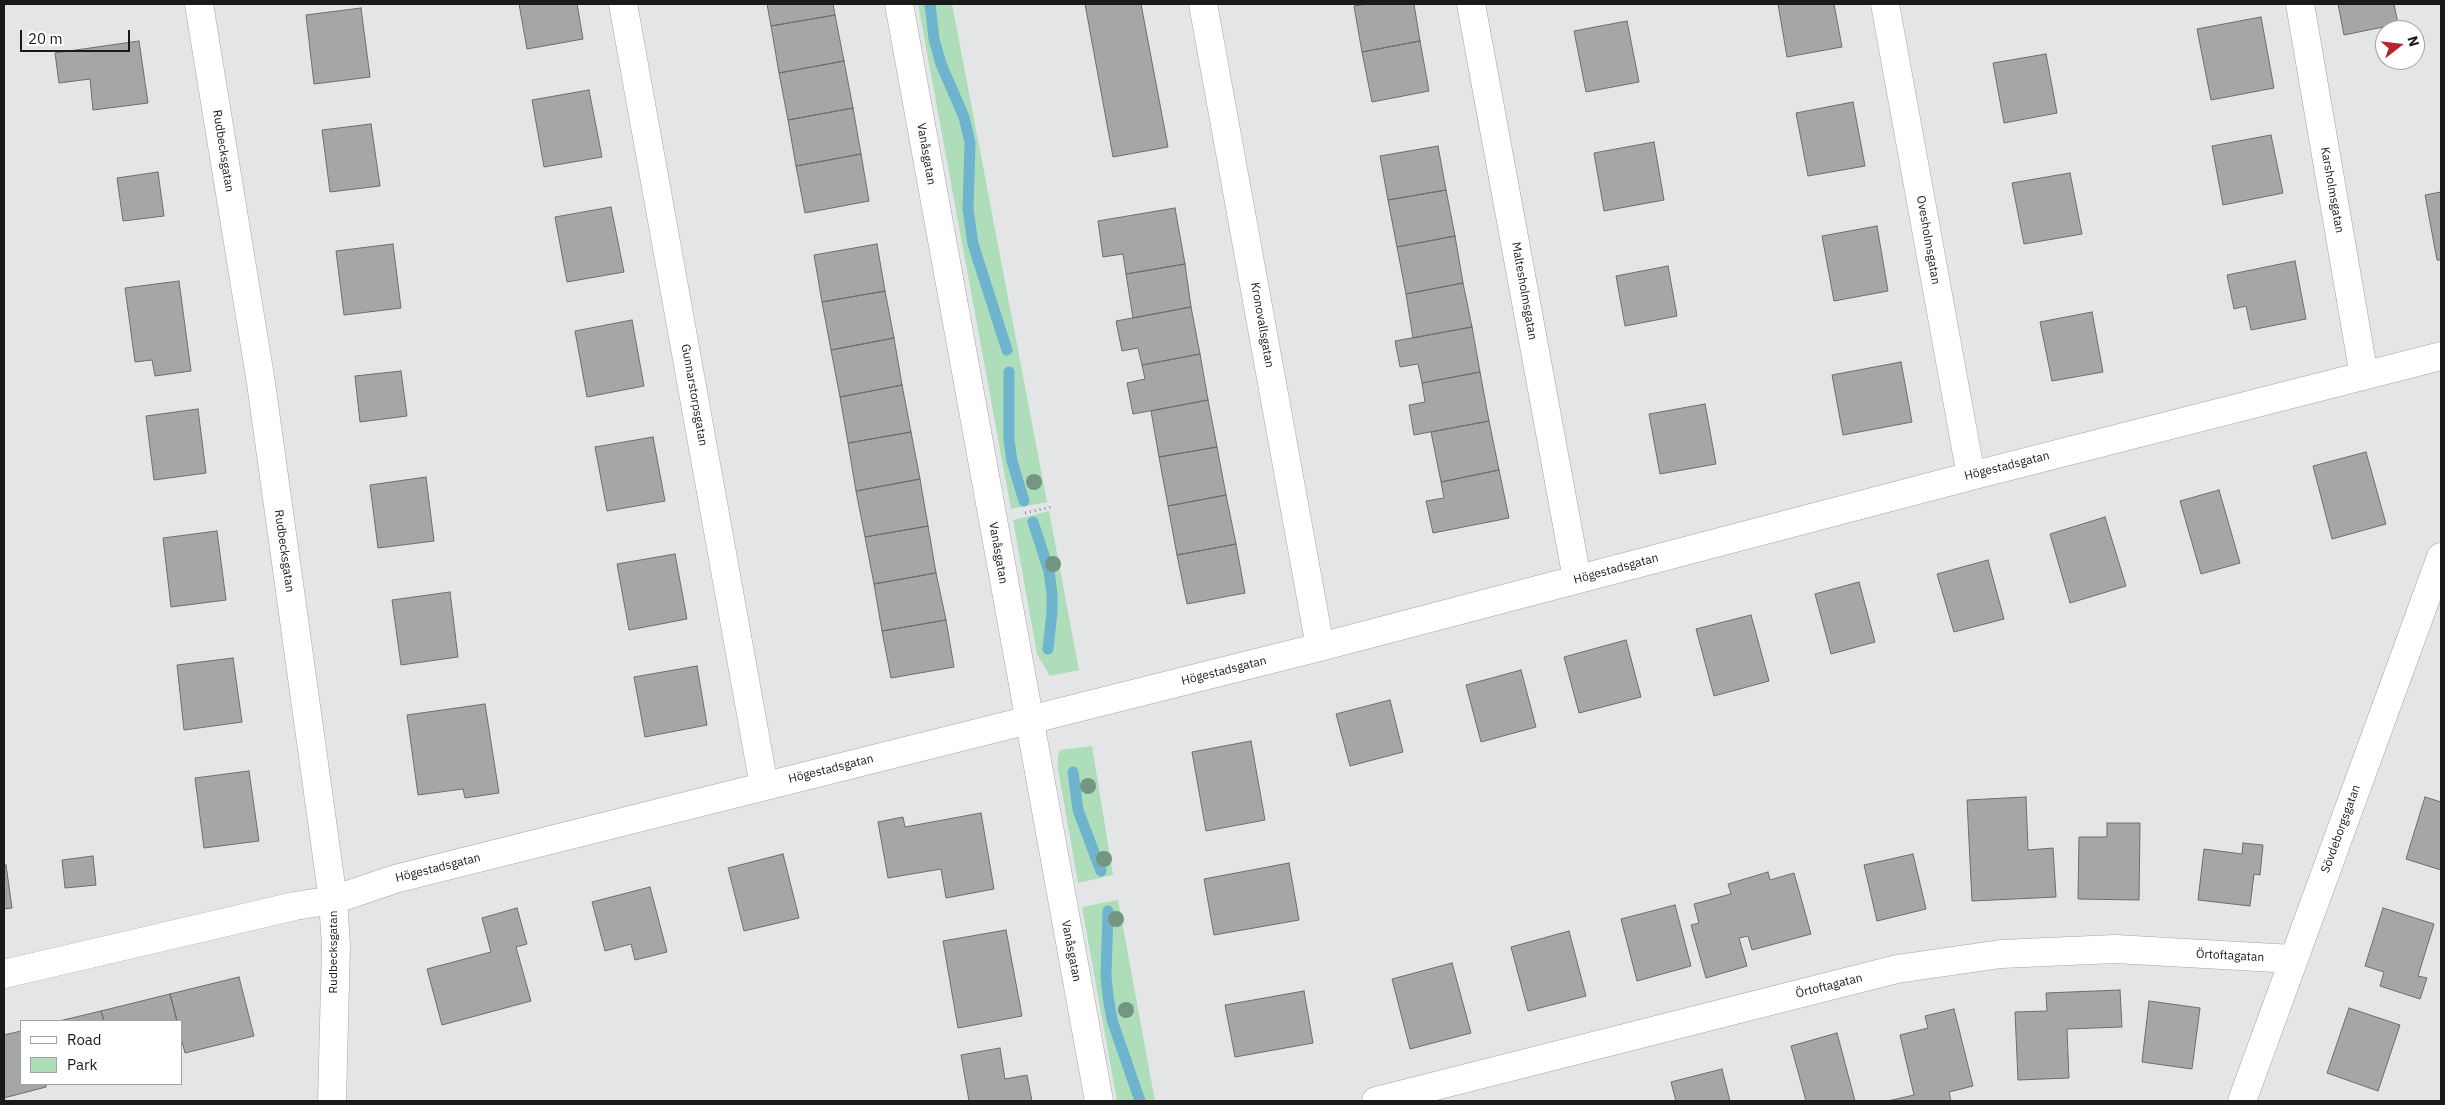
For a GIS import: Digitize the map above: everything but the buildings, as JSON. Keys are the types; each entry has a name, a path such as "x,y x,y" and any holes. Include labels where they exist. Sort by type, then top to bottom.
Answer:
{"street":[{"name":"Rudbecksgatan","path":"199,4 260,383 333,900 336,946 332,1101"},
{"name":"Gunnarstorpsgatan","path":"623,4 764,786"},
{"name":"Vanåsgatan","path":"899,4 1099,1101"},
{"name":"Kronovallsgatan","path":"1203,4 1320,647"},
{"name":"Maltesholmsgatan","path":"1471,4 1577,579"},
{"name":"Ovesholmsgatan","path":"1885,4 1971,476"},
{"name":"Karsholmsgatan","path":"2300,4 2364,376"},
{"name":"Högestadsgatan","path":"4,974 286,908 333,900 395,879 1320,647 1971,476 2441,356"},
{"name":"Sövdeborgsgatan","path":"2242,1101 2441,558"},
{"name":"Örtoftagatan","path":"1376,1101 1897,969 2001,954 2115,949 2293,959"}],"green space":[{"path":"918,4 952,4 1047,502 1011,509"},
{"path":"1049,511 1079,670 1050,676 1037,654 1013,520"},
{"path":"1092,746 1113,875 1078,883 1058,769 1058,756 1060,750"},
{"path":"1118,900 1155,1101 1117,1101 1082,907"}],"waterway":[{"path":"930,4 934,39 941,64 964,117 970,143 968,209 973,244 1007,350"},
{"path":"1009,372 1009,440 1012,461 1024,501"},
{"path":"1033,522 1049,571 1052,594 1048,649"},
{"path":"1073,772 1078,810 1101,871"},
{"path":"1108,911 1106,976 1112,1020 1140,1101"}]}
